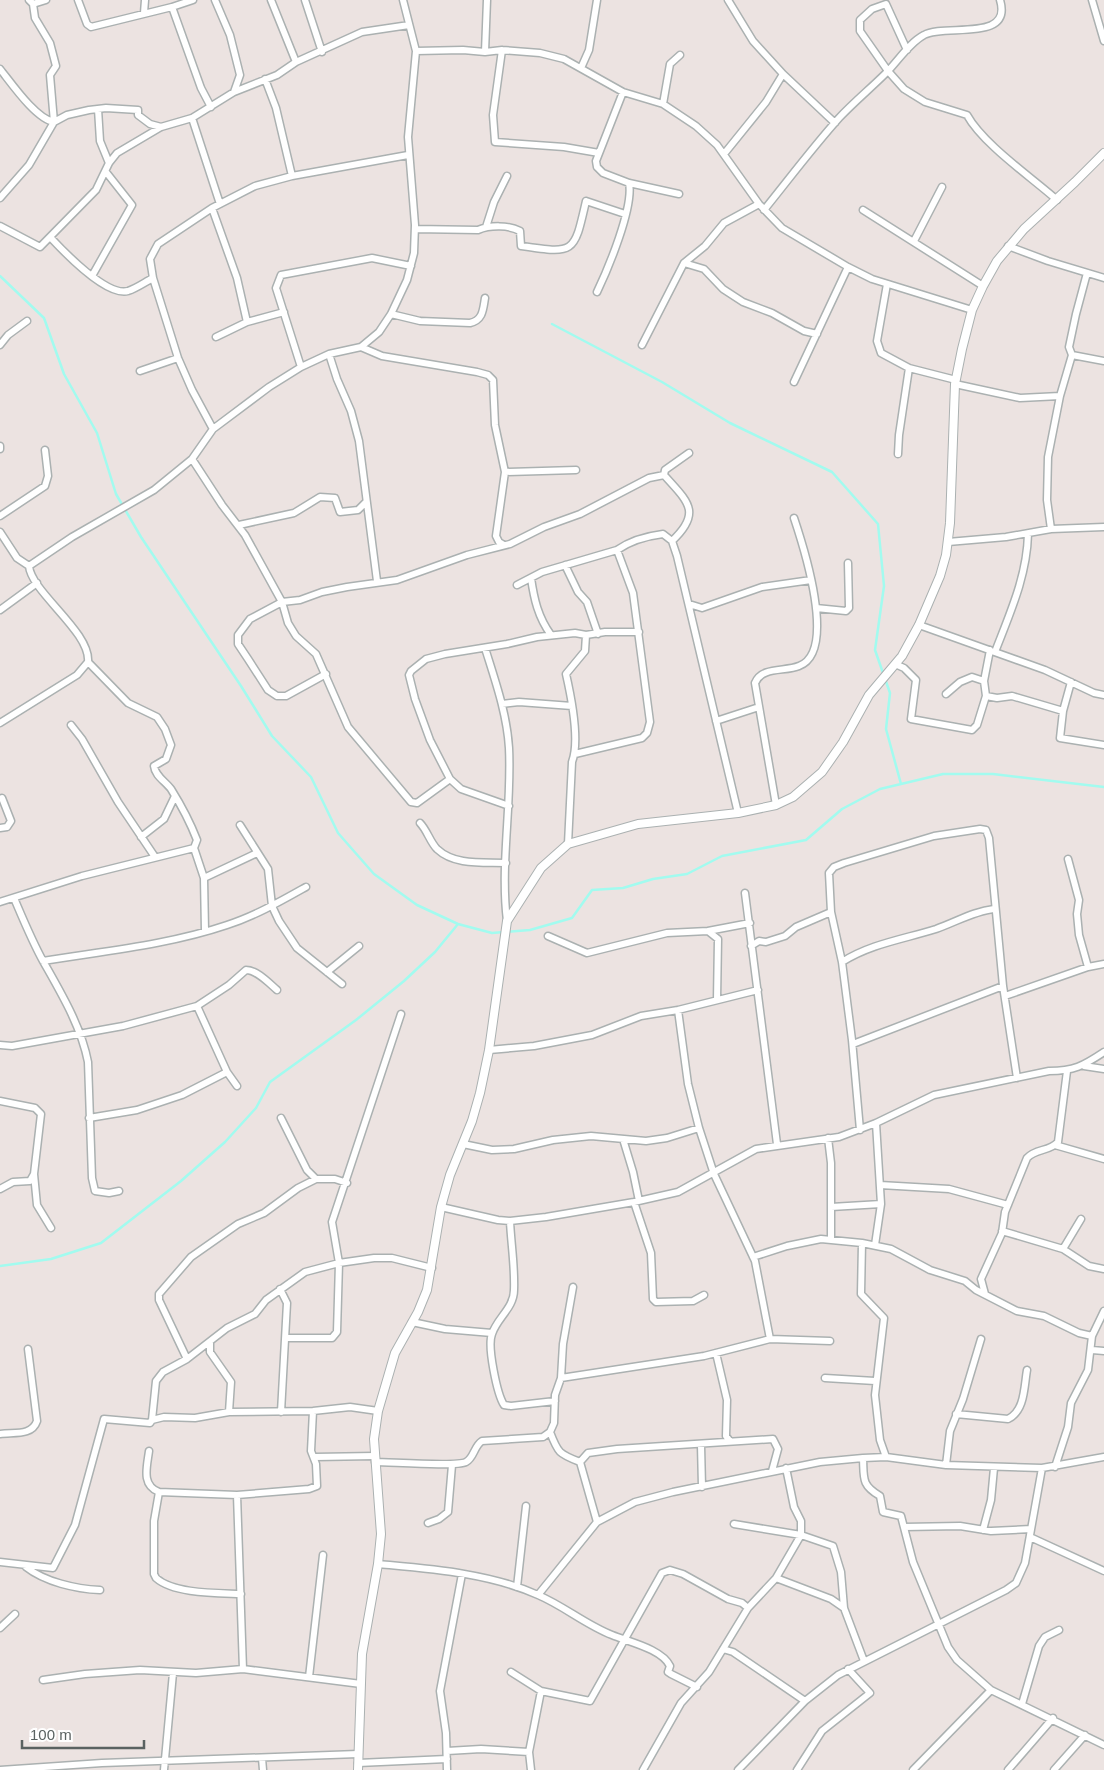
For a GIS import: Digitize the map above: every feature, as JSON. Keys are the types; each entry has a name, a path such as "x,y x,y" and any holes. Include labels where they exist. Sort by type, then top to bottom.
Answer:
{"street":[{"path":"46,0 31,2 35,18 50,43 56,66 50,75 54,122"},
{"path":"78,0 87,24 91,27 193,0"},
{"path":"144,13 145,0"},
{"path":"215,0 230,35 240,75 234,92"},
{"path":"271,0 296,62"},
{"path":"305,0 322,52"},
{"path":"30,566 72,537 154,490 192,459 214,429 238,409 300,367 329,354 361,347 379,332 391,314 407,280 411,266 414,253 415,229 408,137 416,51 403,0"},
{"path":"485,52 487,0"},
{"path":"581,68 589,50 598,0"},
{"path":"728,0 753,41 783,74 835,123"},
{"path":"764,210 835,123 924,35 948,30 972,31 996,23 1000,18 1002,9 1000,0"},
{"path":"1092,0 1104,41"},
{"path":"908,50 886,4 872,9 860,20 860,31 888,71 904,89 924,102 967,115 972,125 995,147 1057,200"},
{"path":"172,7 201,88 211,106"},
{"path":"0,226 40,247 96,190 109,163 117,153 161,127 192,118 234,92 362,32 409,25"},
{"path":"416,51 463,50 485,52 502,50 540,53 564,59 622,92 663,104 696,126 724,154 759,204 782,228 848,267 887,284 972,310"},
{"path":"502,50 493,115 495,142 564,147 599,154"},
{"path":"663,104 670,64 680,55"},
{"path":"0,69 3,78 38,114 48,121 54,122"},
{"path":"724,154 766,102 783,74"},
{"path":"265,79 276,108 292,176"},
{"path":"622,92 596,161 599,170 629,183 679,194"},
{"path":"98,109 100,141 109,163"},
{"path":"0,198 29,165 54,122 68,115 98,109 138,110 138,115 150,124 161,127"},
{"path":"192,118 220,204"},
{"path":"507,921 542,868 568,844 638,824 738,813 776,806 793,796 822,772 844,742 869,695 902,656 920,625 940,576 948,542 956,382 962,348 972,310 983,286 1008,246 1104,153"},
{"path":"214,429 192,390 178,358 153,278 150,259 158,244 212,208 255,186 292,176 408,155"},
{"path":"92,276 132,205 106,172"},
{"path":"486,227 507,176"},
{"path":"597,292 608,269 625,214 630,194 629,183"},
{"path":"914,241 942,187"},
{"path":"415,229 478,230 486,227 515,228 520,231 521,246 561,251 568,249 574,242 586,201 625,214"},
{"path":"642,345 684,263 704,246 724,223 759,204"},
{"path":"212,208 237,278 247,322"},
{"path":"863,210 983,286"},
{"path":"50,237 67,256 92,276 119,291 128,291 153,278"},
{"path":"1008,246 1104,278"},
{"path":"300,367 276,288 281,274 372,258 411,266"},
{"path":"684,263 704,269 723,289 743,302 772,313 804,331 817,334"},
{"path":"794,382 848,267"},
{"path":"1051,529 1046,500 1048,457 1060,396 1072,355 1069,347 1087,273"},
{"path":"887,284 877,340 884,356 910,368 1020,398 1060,396"},
{"path":"391,314 420,320 470,323 475,322 483,314 485,298"},
{"path":"216,337 247,322 284,312"},
{"path":"0,345 8,335 27,321"},
{"path":"361,347 382,356 488,375 493,380 495,425 504,472 496,536 499,542 504,545"},
{"path":"329,354 355,426 377,581"},
{"path":"1072,355 1104,361"},
{"path":"140,371 178,358"},
{"path":"898,454 899,435 910,368"},
{"path":"0,516 44,486 48,476 45,450"},
{"path":"664,475 665,470 689,453"},
{"path":"192,459 222,505 239,525 282,602 288,623 296,636 316,654 348,727 411,802 417,803 450,780"},
{"path":"504,472 576,470"},
{"path":"664,475 681,493 689,510 688,523 672,541"},
{"path":"326,674 286,696 278,696 268,690 238,644 238,635 250,619 282,602 300,600 322,592 377,581 397,580 467,555 504,545 544,527 580,514 649,478 664,475"},
{"path":"239,525 294,513 320,497 335,498 340,512 358,510 365,503"},
{"path":"776,806 755,683 757,677 765,672 799,666 806,662 813,653 816,643 816,608 809,563 794,518"},
{"path":"948,542 1028,534 1051,529 1104,527"},
{"path":"0,532 17,558 30,566"},
{"path":"517,585 542,572 617,550 626,544 654,535 663,534 672,541 689,604 738,813"},
{"path":"895,664 904,668 916,680 911,720 972,730 977,725 986,696 984,681 992,651 1016,599 1027,556 1028,534"},
{"path":"575,754 642,738 647,733 650,722 633,593 617,550"},
{"path":"816,608 846,611 848,608 848,563"},
{"path":"565,565 578,592 587,602 598,634"},
{"path":"30,566 30,571 37,583 86,648 88,662 128,703 150,712 157,717 165,729 171,745 166,759 154,766 154,771 175,796 188,817 197,840 194,848 204,878 205,931"},
{"path":"531,578 535,603 542,622 551,635"},
{"path":"689,604 702,608 762,587 811,580"},
{"path":"0,610 37,583"},
{"path":"920,625 1104,695"},
{"path":"509,806 461,789 450,780 430,740 409,675 426,660 551,635 638,632"},
{"path":"568,844 572,762 575,754 572,706 566,674 585,651 586,635"},
{"path":"446,1759 358,1766 362,1654 378,1564 381,1534 375,1459 378,1411 395,1353 427,1290 441,1207 450,1175 463,1144 480,1093 489,1050 506,936 507,921 504,897 509,806 509,747 502,704 485,648"},
{"path":"0,723 77,675 88,662"},
{"path":"946,694 960,682 972,677 984,681"},
{"path":"1070,682 1063,711 1060,738 1104,745"},
{"path":"986,696 997,698 1012,696 1063,711"},
{"path":"502,704 518,702 572,706"},
{"path":"716,721 759,707"},
{"path":"71,725 82,739 118,802 156,857"},
{"path":"141,836 158,825 175,796"},
{"path":"0,828 7,826 11,821 2,798"},
{"path":"420,823 436,849 447,856 463,862 506,863"},
{"path":"240,825 268,869 272,906 279,921 297,948 342,984"},
{"path":"860,1130 853,1044 842,962 831,912 829,873 834,867 934,836 980,829 986,830 989,838 994,909 1003,986 1017,1078"},
{"path":"0,902 82,876 194,848"},
{"path":"204,878 257,853"},
{"path":"1068,859 1079,900 1077,914 1079,935 1088,967"},
{"path":"43,961 154,944 228,925 272,906 306,887"},
{"path":"745,893 776,1144"},
{"path":"14,898 43,961 56,981 80,1033 88,1062 92,1178 95,1191 109,1193 119,1191"},
{"path":"842,962 853,955 882,944 937,928 983,910 994,909"},
{"path":"751,946 759,941 766,942 785,936 796,927 831,912"},
{"path":"548,936 587,953 667,933 708,931 750,922"},
{"path":"708,931 718,939 717,1000"},
{"path":"327,972 359,946"},
{"path":"1005,996 1088,967 1104,964"},
{"path":"0,1046 12,1046 122,1026 198,1006 229,985 246,970 252,970 261,975 265,982 277,990"},
{"path":"853,1044 1003,986"},
{"path":"489,1050 534,1046 592,1035 641,1016 678,1010 758,990"},
{"path":"198,1006 227,1072 237,1086"},
{"path":"678,1010 688,1084 699,1128 714,1174 753,1258 764,1300 770,1339"},
{"path":"286,1338 332,1338 335,1335 339,1263 332,1222 401,1014"},
{"path":"441,1207 510,1221 546,1217 678,1192 714,1174 756,1149 776,1144 828,1138 860,1130 934,1095 1049,1071 1067,1071 1084,1066 1104,1052"},
{"path":"1084,1066 1104,1069"},
{"path":"984,1294 980,1279 1002,1231 1008,1205 1027,1158 1032,1152 1053,1148 1058,1142 1067,1071"},
{"path":"89,1118 137,1110 182,1095 227,1072"},
{"path":"0,1101 35,1108 41,1114 34,1174 37,1204 51,1228"},
{"path":"281,1118 307,1170 316,1179"},
{"path":"875,1245 881,1204 876,1123"},
{"path":"463,1144 492,1150 514,1149 553,1140 591,1136 646,1141 699,1128"},
{"path":"828,1138 831,1239"},
{"path":"623,1140 633,1172 636,1201 651,1253 652,1294 656,1302 693,1301 704,1295"},
{"path":"1055,1145 1104,1159"},
{"path":"0,1189 13,1182 30,1182 34,1174"},
{"path":"187,1359 159,1300 159,1294 191,1257 238,1224 264,1213 298,1188 316,1179 335,1179 346,1183"},
{"path":"880,1185 949,1189 1008,1205"},
{"path":"831,1208 881,1204"},
{"path":"1063,1249 1081,1219"},
{"path":"510,1221 515,1291 507,1312 492,1333 492,1360 497,1383 504,1405 511,1406 555,1401"},
{"path":"1002,1231 1063,1249 1089,1266 1104,1270"},
{"path":"753,1258 787,1246 821,1239 875,1245 891,1249 930,1270 969,1284 1017,1311 1044,1316 1079,1333 1092,1336"},
{"path":"862,1243 861,1294 884,1318 875,1381 880,1440 886,1457"},
{"path":"152,1420 158,1376 210,1343 227,1328 255,1314 266,1300 305,1272 339,1263 392,1258 432,1268"},
{"path":"969,1284 980,1279"},
{"path":"315,1457 375,1459 452,1465 465,1463 470,1460 477,1444 482,1441 542,1437 550,1432 554,1423 555,1401 561,1378 563,1344 573,1287"},
{"path":"280,1289 287,1303 281,1412"},
{"path":"1056,1467 1068,1427 1071,1403 1088,1370 1092,1350 1092,1336 1104,1311"},
{"path":"412,1322 445,1329 492,1333"},
{"path":"561,1378 716,1353 770,1339 830,1341"},
{"path":"946,1466 950,1431 963,1399 981,1339"},
{"path":"210,1343 210,1352 231,1382 229,1412"},
{"path":"0,1434 28,1432 35,1428 37,1421 28,1349"},
{"path":"1092,1350 1104,1351"},
{"path":"716,1353 727,1400 726,1436 729,1440"},
{"path":"956,1414 1008,1420 1016,1415 1021,1404 1027,1370"},
{"path":"825,1378 875,1381"},
{"path":"0,1562 53,1568 75,1525 99,1430 104,1419 150,1423 152,1420 164,1417 195,1418 229,1412 313,1411 350,1407 378,1411"},
{"path":"149,1451 146,1483 158,1492 237,1495 315,1488 317,1486 315,1457 311,1452 313,1411"},
{"path":"550,1432 557,1450 562,1455 580,1462"},
{"path":"580,1462 588,1453 617,1449 670,1444 701,1445 729,1440 773,1439 778,1449 772,1471"},
{"path":"701,1445 702,1487"},
{"path":"538,1595 597,1522 635,1502 786,1468 863,1458 886,1457 946,1466 1042,1468 1104,1457"},
{"path":"863,1458 864,1481 868,1489 880,1496 883,1512 901,1516 913,1562 948,1647 957,1660 991,1690 1053,1718 1104,1745"},
{"path":"580,1462 597,1522"},
{"path":"428,1523 439,1520 448,1512 452,1465"},
{"path":"643,1770 681,1703 688,1693 697,1687 748,1608 776,1578 801,1535 801,1521 794,1507 786,1468"},
{"path":"983,1530 991,1500 994,1468"},
{"path":"738,1770 821,1686 848,1669 1006,1590 1016,1583 1025,1563 1042,1468"},
{"path":"158,1492 154,1521 154,1574 156,1578 160,1582 195,1591 241,1594"},
{"path":"237,1495 243,1668"},
{"path":"516,1587 526,1506"},
{"path":"734,1524 801,1535 833,1546 841,1572 844,1608 864,1661"},
{"path":"904,1527 960,1526 983,1530 1031,1529"},
{"path":"1030,1537 1104,1571"},
{"path":"309,1677 323,1555"},
{"path":"378,1564 462,1574 516,1587 538,1595 612,1635 663,1655 670,1666 668,1672 697,1687"},
{"path":"25,1566 53,1580 82,1589 100,1590"},
{"path":"511,1672 541,1691 590,1701 662,1573 670,1570 683,1574 728,1599 742,1603 748,1608"},
{"path":"447,1770 447,1751 440,1691 462,1574"},
{"path":"776,1578 831,1599 844,1608"},
{"path":"0,1628 15,1614"},
{"path":"1022,1704 1039,1646 1045,1636 1059,1630"},
{"path":"723,1649 733,1652 805,1701"},
{"path":"43,1680 85,1674 140,1670 173,1673 243,1668 361,1684"},
{"path":"797,1770 822,1731 870,1693 848,1669"},
{"path":"164,1770 173,1673"},
{"path":"913,1770 991,1690"},
{"path":"531,1770 529,1752 541,1691"},
{"path":"1008,1770 1053,1718"},
{"path":"1054,1770 1085,1735"},
{"path":"447,1751 481,1749 529,1752"},
{"path":"0,1770 165,1761 358,1754"},
{"path":"262,1758 263,1770"}],"waterway":[{"path":"0,276 44,318 64,374 97,433 116,494 141,537 241,686 272,736 311,777 338,833 374,874 417,905 458,924 492,933 530,930 572,918 592,890 623,888 653,879 687,874 722,856 806,840 842,809 880,789 943,774 993,774 1104,787"},
{"path":"552,324 662,382 730,423 832,472 878,524 884,586 875,650 890,693 886,729 901,784"},
{"path":"0,1266 51,1259 101,1243 181,1181 225,1142 256,1108 270,1082 356,1020 404,981 435,952 458,924"}]}
